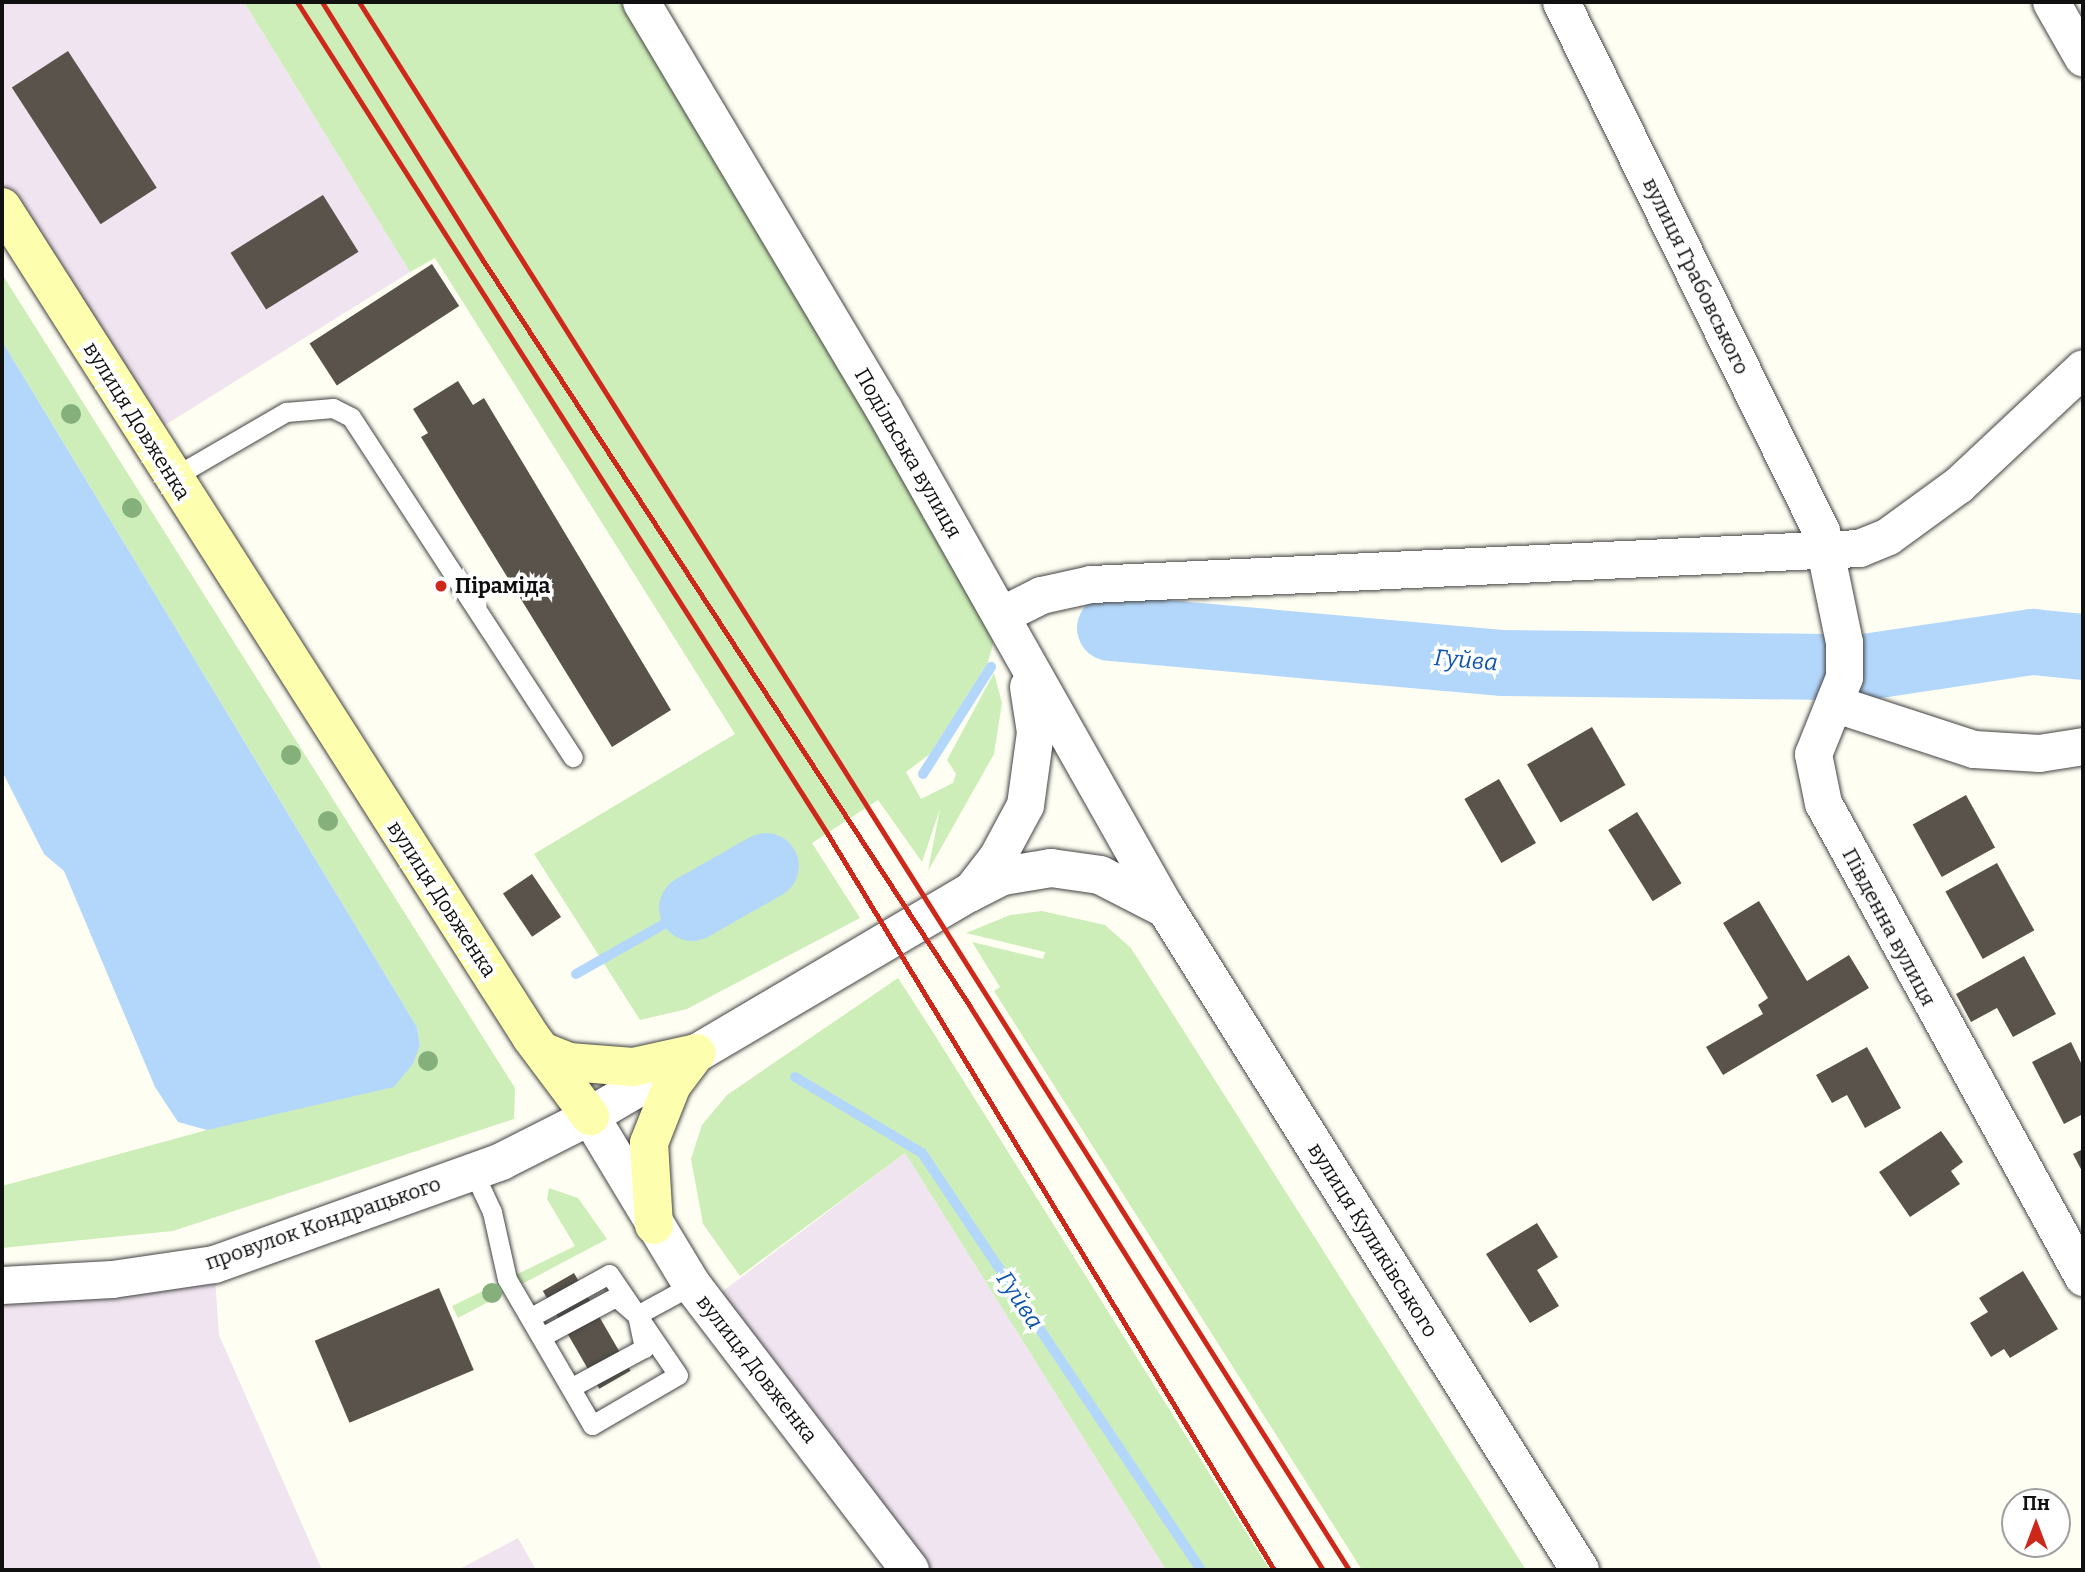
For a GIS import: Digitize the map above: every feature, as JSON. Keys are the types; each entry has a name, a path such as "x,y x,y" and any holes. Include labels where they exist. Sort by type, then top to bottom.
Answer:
{"main road":[{"name":"вулиця Довженка","path":"8,224 542,1051 590,1116"},
{"path":"542,1051 569,1062 633,1067 696,1053"},
{"path":"653,1225 649,1143 667,1094 696,1053"}],"street":[{"name":"Подільська вулиця","path":"641,2 1001,615 1166,909"},
{"name":"вулиця Грабовського","path":"1561,2 1811,507 1827,553"},
{"path":"2051,2 2083,58"},
{"path":"1001,615 1041,595 1091,584 1827,553 1872,544 1923,513 2083,368"},
{"name":"Південна вулиця","path":"1827,553 1844,642 1836,704 1814,754 1823,803 2083,1278"},
{"path":"969,892 1014,831 1033,771 1035,732 1019,648"},
{"path":"1836,704 1974,749 2039,753 2083,746"},
{"path":"590,1116 969,892 1027,870 1072,869 1123,883 1166,909"},
{"name":"вулиця Куликівського","path":"1166,909 1580,1570"},
{"name":"провулок Кондрацького","path":"2,1285 112,1279 214,1264 473,1171 590,1116"},
{"name":"вулиця Довженка","path":"590,1116 653,1225 692,1285 910,1570"}],"lane":[{"path":"172,478 286,412 333,408 351,417 573,757"},
{"path":"473,1171 492,1212 507,1279 545,1335 592,1425 678,1375 609,1274 533,1316"},
{"path":"637,1315 692,1285"},
{"path":"545,1335 616,1297 637,1315 644,1348 572,1387"}],"shaded area":[{"path":"2,2 244,2 410,272 146,437 2,207"},
{"path":"905,1153 1166,1570 910,1570 706,1304"},
{"path":"214,1264 219,1335 322,1570 2,1570 2,1285"},
{"path":"518,1538 536,1570 458,1570"}],"green space":[{"path":"244,2 639,2 1001,615 988,662 930,754 906,772 921,799 953,783 956,774 947,760 994,673 1002,703 994,754 928,871 940,809 922,862 878,800 812,843 860,918 687,1009 640,1020 534,854 735,734 435,258 410,272"},
{"path":"2,274 515,1088 514,1119 173,1231 2,1248 2,1186 207,1130 420,1045 417,1027 2,341"},
{"path":"1042,911 1105,925 1131,948 1526,1570 1362,1570 994,991 1000,987 972,942 1043,959 1045,952 966,933 1010,915"},
{"path":"898,978 1270,1570 1166,1570 905,1153 740,1276 703,1224 691,1159 702,1125 727,1095"},
{"path":"549,1188 578,1198 607,1239 458,1318 452,1306 575,1246 547,1199"}],"water":[{"path":"2,341 417,1027 420,1045 413,1064 394,1087 207,1130 178,1122 155,1087 64,871 44,854 2,771"}],"building":[{"path":"68,51 157,188 101,224 12,87"},
{"path":"323,195 359,252 266,310 231,253"},
{"path":"432,264 459,306 337,385 310,344"},
{"path":"458,381 473,405 484,398 671,710 612,747 421,437 428,433 413,409"},
{"path":"1592,727 1626,785 1561,823 1527,764"},
{"path":"1499,779 1536,843 1501,863 1464,799"},
{"path":"1966,795 1995,847 1942,877 1913,825"},
{"path":"1637,812 1682,883 1653,901 1608,830"},
{"path":"1997,863 2034,930 1983,959 1945,892"},
{"path":"532,874 561,917 532,937 503,894"},
{"path":"1759,901 1807,981 1849,955 1869,988 1723,1075 1706,1047 1763,1014 1758,1005 1768,998 1723,923"},
{"path":"2024,956 2056,1014 2013,1037 1997,1008 1971,1022 1956,994"},
{"path":"2071,1042 2083,1067 2083,1114 2064,1124 2032,1062"},
{"path":"1867,1047 1901,1108 1865,1128 1847,1095 1832,1103 1816,1075"},
{"path":"1941,1131 1963,1162 1951,1171 1960,1184 1910,1217 1879,1172"},
{"path":"2083,1149 2083,1173 2073,1154"},
{"path":"1537,1223 1558,1257 1537,1270 1559,1306 1530,1323 1486,1254"},
{"path":"2023,1271 2058,1329 2010,1358 2004,1349 1991,1357 1970,1323 1988,1312 1979,1298"},
{"path":"574,1273 630,1371 599,1389 543,1291"},
{"path":"439,1288 474,1370 350,1423 315,1341"}],"waterway":[{"name":"Гуйва","path":"1110,628 1503,663 1824,667"},
{"name":"Гуйва","path":"1865,667 2033,642 2083,647"},
{"path":"923,774 991,667"},
{"name":"Гуйва","path":"692,908 766,866"},
{"path":"576,974 692,908"},
{"name":"Гуйва","path":"795,1077 922,1153 1201,1570"}],"railway":[{"path":"297,2 827,833 1274,1570"},
{"path":"322,2 482,259 969,1005 1323,1570"},
{"path":"359,2 1349,1570"}],"place":[{"name":"Піраміда","path":"441,586"}]}
